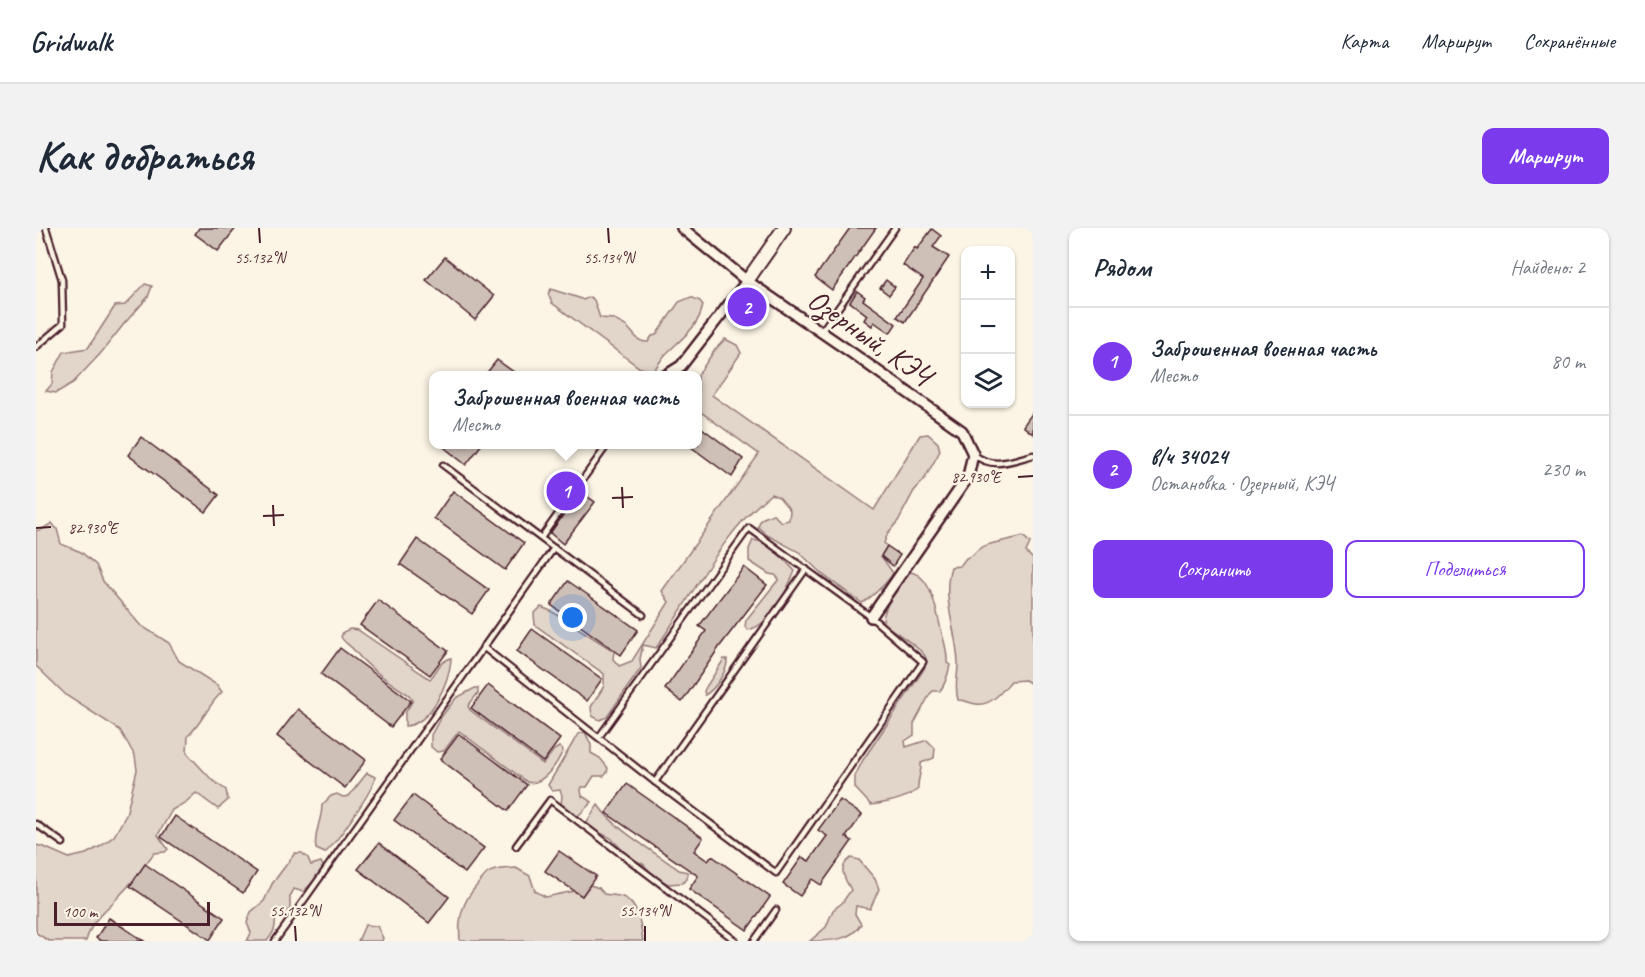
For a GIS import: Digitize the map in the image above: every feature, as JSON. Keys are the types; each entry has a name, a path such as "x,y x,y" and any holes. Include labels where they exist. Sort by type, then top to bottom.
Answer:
{"street":[{"name":"Озерный, КЭЧ","path":"682,228 747,281 962,431 973,454"},
{"path":"672,371 681,366 747,281 784,228"},
{"path":"871,617 968,477 973,454"}],"lane":[{"path":"36,347 63,324 62,280 46,228"},
{"path":"821,332 895,228"},
{"path":"541,538 604,449"},
{"path":"973,454 983,462 995,464 1033,456"},
{"path":"442,465 643,615"},
{"path":"483,647 655,782 776,873 923,662 871,617 749,528 599,737"},
{"path":"275,941 554,548"},
{"path":"655,782 806,569"},
{"path":"516,846 550,800 736,941"},
{"path":"36,824 63,843"},
{"path":"753,941 776,910"}],"shaded area":[{"path":"145,284 152,286 148,297 101,353 73,383 56,393 46,391 52,384 53,372 64,352 88,348 115,306 125,305"},
{"path":"551,289 583,300 590,297 594,300 600,318 614,319 644,342 648,342 652,336 656,335 679,302 691,297 703,305 694,326 652,371 640,368 552,303 548,294"},
{"path":"725,339 737,345 741,353 712,395 874,510 920,435 928,434 938,443 940,451 898,521 888,533 884,543 887,546 881,556 893,573 870,598 862,603 822,574 799,552 767,535 758,527 761,519 773,514 781,522 789,520 790,510 779,497 771,494 737,527 722,547 656,648 643,645 641,668 607,717 600,720 592,716 591,707 604,686 604,674 535,625 534,614 541,607 551,611 614,651 613,659 619,666 632,661 669,602 662,591 759,454 702,413 701,371"},
{"path":"52,523 57,529 61,544 81,552 96,565 103,581 140,625 169,643 179,661 217,685 222,692 188,736 187,753 212,780 226,790 228,800 218,809 196,793 172,810 158,835 168,849 165,852 154,853 129,885 96,920 86,941 49,941 36,933 36,845 69,858 86,854 101,846 114,836 126,815 137,770 135,756 120,730 67,696 36,666 36,530 41,530"},
{"path":"1023,536 1030,543 1026,552 1033,559 1033,690 1030,683 1025,680 1011,681 987,703 976,704 958,700 957,651 948,591 951,567 960,566 966,558 982,547"},
{"path":"753,540 770,547 795,571 783,597 771,614 757,627 748,630 745,627 746,620 779,579 749,561 749,549"},
{"path":"908,572 922,579 932,595 946,646 947,663 950,665 942,688 930,694 914,724 914,735 905,741 906,747 927,740 935,748 934,758 921,763 918,789 902,798 871,805 855,788 855,776 926,663 925,656 918,649 883,623 885,611 892,596"},
{"path":"350,629 358,630 430,679 441,664 451,658 443,689 431,710 423,718 414,724 405,726 405,713 413,700 372,669 344,641 341,637 343,632"},
{"path":"724,659 727,659 727,664 723,674 717,684 705,695 706,687"},
{"path":"478,688 478,693 468,706 470,710 543,764 554,750 559,747 563,750 544,778 533,783 527,782 459,731 444,751 437,752 431,747 431,735 441,717 456,698"},
{"path":"585,732 591,745 591,753 600,758 608,768 604,776 594,776 587,787 582,787 582,796 592,802 577,817 569,815 561,805 560,790 552,791 548,785 578,734"},
{"path":"367,773 375,777 373,784 354,816 325,853 316,849 322,805 331,796 337,794 343,797 349,796"},
{"path":"598,805 614,823 636,840 679,870 688,872 687,879 682,883 668,884 654,876 643,864 631,859 611,838 592,829 586,823"},
{"path":"295,853 302,853 311,865 321,862 325,870 303,892 294,889 290,897 290,909 284,913 277,910 274,929 267,941 247,941 251,933 247,923 251,912 264,901 272,884"},
{"path":"851,858 859,860 875,879 879,889 870,909 856,906 855,914 861,924 852,934 833,940 810,941 826,927 833,910 842,903 851,890 844,877 843,869"},
{"path":"516,868 530,876 535,891 546,897 574,891 582,896 590,885 599,888 604,894 625,898 637,914 643,941 460,941 462,911 468,897 491,871"},
{"path":"365,925 377,926 383,938 382,941 358,941"}],"building":[{"path":"199,228 236,228 218,251 195,234"},
{"path":"850,228 876,228 832,290 815,277"},
{"path":"932,229 941,236 933,247 949,257 905,322 897,317 923,279 903,265 915,247 917,249"},
{"path":"445,257 494,296 475,320 426,280"},
{"path":"886,280 895,287 889,295 880,288"},
{"path":"857,291 865,297 863,300 896,324 890,333 874,322 872,326 864,320 867,315 850,302"},
{"path":"497,360 512,371 488,371"},
{"path":"1033,412 1033,434 1023,426"},
{"path":"702,428 743,459 732,477 694,449 702,449"},
{"path":"141,437 219,495 206,512 128,455"},
{"path":"446,449 478,449 466,465"},
{"path":"453,491 524,543 505,570 434,518"},
{"path":"581,492 595,502 563,544 550,533"},
{"path":"417,539 489,590 472,614 400,564"},
{"path":"887,546 900,555 893,566 881,556"},
{"path":"744,567 767,585 720,646 682,702 665,689 706,631 699,626"},
{"path":"568,581 638,630 621,655 551,605"},
{"path":"378,600 448,651 430,675 360,625"},
{"path":"532,629 602,679 587,701 517,651"},
{"path":"340,648 411,701 391,727 321,674"},
{"path":"488,685 560,739 543,762 471,708"},
{"path":"298,709 366,760 345,788 277,736"},
{"path":"459,734 527,785 508,811 440,759"},
{"path":"627,784 703,838 694,851 708,861 712,856 770,897 747,930 689,889 698,876 606,813"},
{"path":"413,795 484,848 465,873 394,820"},
{"path":"840,800 862,815 846,837 852,841 821,885 812,879 800,896 783,884 802,857 809,861 827,836 818,830"},
{"path":"175,816 257,872 243,893 161,837"},
{"path":"379,843 449,897 429,923 358,869"},
{"path":"559,851 596,876 582,896 545,871"},
{"path":"145,864 224,918 210,940 130,886"},
{"path":"109,918 144,941 101,941 96,938"}],"place":[{"name":"в/ч 34024","path":"747,307"},
{"name":"Заброшенная военная часть","path":"566,491"}]}
